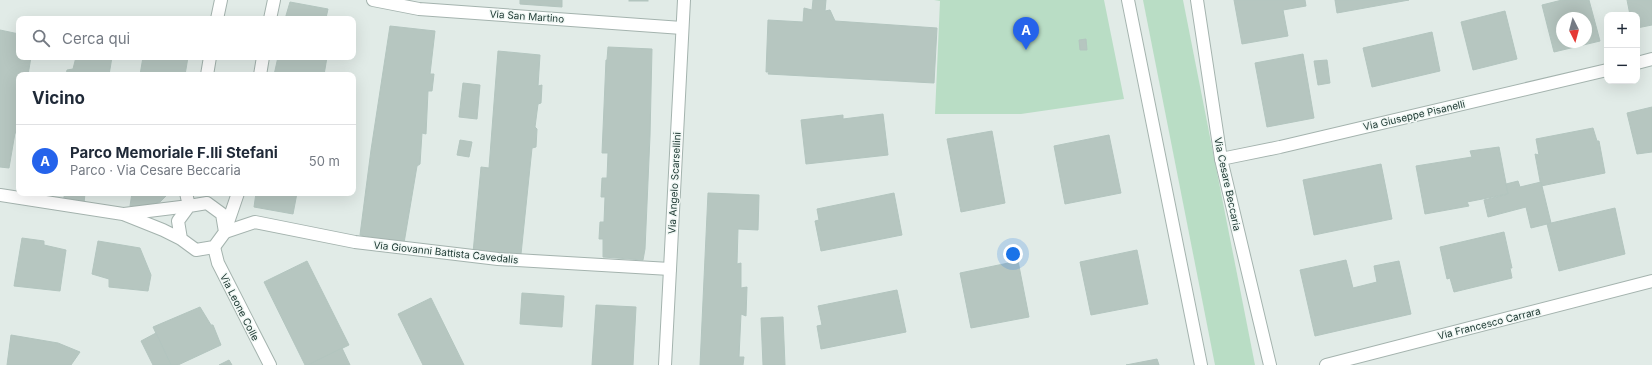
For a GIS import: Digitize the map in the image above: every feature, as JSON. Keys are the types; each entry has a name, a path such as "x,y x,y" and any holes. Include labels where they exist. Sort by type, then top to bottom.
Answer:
{"street":[{"path":"218,16 221,0"},
{"path":"271,16 274,0"},
{"name":"Via San Martino","path":"373,0 419,9 682,28"},
{"name":"Via Angelo Scarsellini","path":"665,365 684,0"},
{"path":"1128,0 1201,365"},
{"name":"Via Cesare Beccaria","path":"1197,0 1221,158 1270,365"},
{"path":"1640,62 1652,59"},
{"path":"208,72 210,60"},
{"path":"260,72 262,60"},
{"name":"Via Giuseppe Pisanelli","path":"1221,158 1280,147 1604,71"},
{"path":"0,195 123,214 163,230 181,239 196,250 214,247 225,232 237,196"},
{"path":"181,239 178,221 189,206 187,196"},
{"path":"123,214 207,203 222,214 225,232"},
{"name":"Via Giovanni Battista Cavedalis","path":"225,232 255,222 355,242 498,259 670,269"},
{"name":"Via Leone Colle","path":"214,247 218,263 270,365"},
{"name":"Via Francesco Carrara","path":"1326,365 1652,281"}],"green space":[{"path":"934,0 1104,0 1124,99 1021,114 935,114 940,1"},
{"path":"1143,0 1183,0 1255,365 1215,365"}],"building":[{"path":"520,0 562,0 562,7 520,4"},
{"path":"648,0 648,1 629,1"},
{"path":"813,0 826,0 825,11 830,10 835,21 937,28 934,83 768,74 769,72 766,72 768,20 803,22 804,8 812,10"},
{"path":"1234,0 1305,0 1306,6 1283,10 1288,36 1242,44"},
{"path":"1335,0 1409,0 1337,13"},
{"path":"1562,0 1589,0 1600,41 1592,43 1592,12 1556,12 1556,48 1571,48 1554,52 1542,5"},
{"path":"1627,0 1652,0 1652,25 1640,27 1640,12 1629,12"},
{"path":"290,2 328,9 326,16 286,16"},
{"path":"1505,11 1517,59 1473,70 1461,22"},
{"path":"390,26 435,31 430,74 434,74 432,91 428,91 426,134 422,133 420,164 417,166 404,243 360,235"},
{"path":"0,30 16,33 16,60 30,60 28,72 16,72 16,133 9,168 0,167"},
{"path":"1432,32 1440,71 1372,87 1363,48"},
{"path":"1086,39 1087,50 1080,50 1079,40"},
{"path":"608,47 652,49 650,136 645,249 643,260 603,257 603,239 599,239 600,222 604,222 605,197 601,197 602,178 607,178 608,153 602,153 606,60"},
{"path":"498,51 540,55 538,86 542,85 541,103 538,104 535,127 537,129 536,147 532,148 521,254 473,253 481,167 489,168"},
{"path":"1303,54 1314,118 1267,127 1255,63"},
{"path":"75,60 112,60 110,72 67,72 67,70 73,69"},
{"path":"142,60 188,60 186,72 140,72"},
{"path":"277,60 326,60 324,72 275,72"},
{"path":"1327,60 1330,83 1318,85 1314,61"},
{"path":"463,83 480,85 477,119 459,117"},
{"path":"1652,107 1652,152 1637,154 1627,113"},
{"path":"883,114 888,155 806,164 801,120 843,115 843,119"},
{"path":"1593,128 1597,141 1599,141 1605,173 1541,186 1535,154 1539,155 1536,139"},
{"path":"992,131 1005,203 961,212 947,139"},
{"path":"1109,135 1121,193 1065,204 1054,146"},
{"path":"460,140 472,142 469,157 457,155"},
{"path":"1499,147 1508,194 1467,202 1469,206 1425,214 1416,166 1472,157 1470,151"},
{"path":"1381,164 1392,219 1314,235 1303,180"},
{"path":"1518,181 1520,187 1541,182 1551,223 1531,228 1526,207 1488,217 1484,200 1508,194 1506,184"},
{"path":"708,193 759,195 758,230 738,229 737,264 741,263 741,288 747,287 746,316 741,314 739,357 744,357 743,365 700,365"},
{"path":"894,193 902,235 821,251 815,221 819,220 817,209"},
{"path":"64,196 85,196 84,204 63,201"},
{"path":"132,196 166,196 160,202 154,203 152,209 130,206"},
{"path":"256,196 296,196 293,214 254,207"},
{"path":"1615,208 1625,254 1559,271 1547,224"},
{"path":"1504,232 1512,268 1510,268 1512,278 1454,292 1450,278 1447,279 1440,247"},
{"path":"22,238 44,241 44,245 66,250 60,291 14,286"},
{"path":"98,241 140,248 151,275 148,291 109,287 109,279 92,274"},
{"path":"1137,250 1148,304 1091,315 1080,262"},
{"path":"1346,260 1353,288 1377,282 1374,266 1399,261 1411,314 1315,336 1300,270"},
{"path":"307,261 349,345 308,365 305,365 264,282"},
{"path":"1018,261 1029,317 971,328 960,273"},
{"path":"897,290 906,332 821,349 817,326 822,325 818,306"},
{"path":"522,293 564,296 562,327 520,324"},
{"path":"431,298 464,365 423,365 398,314"},
{"path":"596,305 636,307 633,365 592,365"},
{"path":"200,307 211,325 213,325 221,345 178,365 171,365 153,327"},
{"path":"783,317 785,365 763,365 761,318"},
{"path":"156,333 171,365 153,365 141,341"},
{"path":"11,335 58,343 80,352 71,365 7,365"},
{"path":"342,348 350,365 308,365"},
{"path":"1157,359 1159,365 1126,365"},
{"path":"229,360 232,365 219,365"}],"place":[{"name":"Parco Memoriale F.lli Stefani","path":"1026,50"}]}
